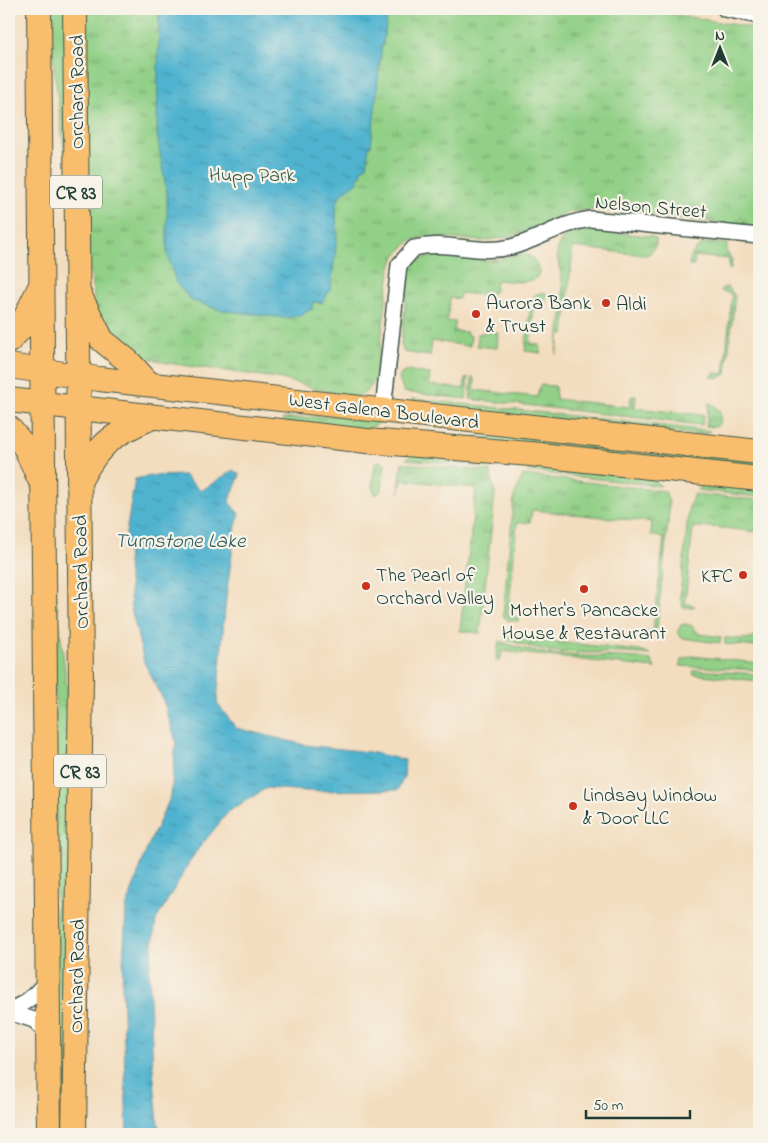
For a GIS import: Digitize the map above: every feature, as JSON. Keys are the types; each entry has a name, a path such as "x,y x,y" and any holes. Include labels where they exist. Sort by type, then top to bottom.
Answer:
{"main road":[{"name":"Orchard Road","path":"39,9 49,1134"},
{"name":"Orchard Road","path":"74,1134 81,680 75,9"},
{"path":"9,341 20,329 29,313 42,281"},
{"path":"77,289 102,340 129,362 149,384"},
{"name":"West Galena Boulevard","path":"9,366 149,384 759,452"},
{"name":"West Galena Boulevard","path":"9,400 150,418 367,441 530,454 759,479"},
{"path":"78,484 93,457 108,439 150,418"},
{"path":"367,441 379,430 390,427 431,428 462,419"},
{"path":"9,428 25,447 43,486"}],"street":[{"path":"725,9 759,16"},
{"name":"Nelson Street","path":"383,410 399,265 414,248 437,244 485,251 511,247 564,224 591,219 759,236"},
{"path":"9,1011 22,1006 47,981"},
{"path":"9,1011 34,1020 48,1034"}],"green space":[{"path":"9,9 12,297 9,300"},
{"path":"48,9 66,9 65,160 48,14"},
{"name":"Hupp Park","path":"84,9 644,9 759,29 759,228 601,209 569,212 514,236 482,241 426,236 410,241 395,256 390,270 376,380 365,392 350,398 278,378 167,363 132,354 109,339 96,311 88,254"},
{"path":"587,230 651,236 656,239 656,245 649,254 643,255 573,247 564,334 560,334 556,355 563,300 557,252 559,244 564,238 573,233"},
{"path":"707,243 727,244 727,252 732,260 729,270 729,259 695,256 694,266 689,266 690,258 694,252 700,246"},
{"path":"523,254 533,258 538,267 539,274 534,280 518,282 496,280 495,291 491,293 491,296 460,293 459,299 450,298 447,321 455,322 454,331 467,332 467,335 471,336 470,346 432,341 430,356 404,352 401,344 409,270 416,262 435,256 492,260"},
{"path":"728,287 735,296 726,374 719,378 711,377 714,373 724,374 732,294 721,291 722,288"},
{"path":"546,293 545,308 534,309 530,343 540,345 541,353 525,351 531,302 535,295"},
{"path":"488,331 498,333 497,348 477,346 478,334"},
{"path":"407,371 430,374 429,385 464,389 465,379 468,377 466,399 404,392 399,379 401,374"},
{"path":"472,377 475,380 474,390 537,397 540,385 555,386 556,399 630,407 631,397 636,395 635,408 704,415 702,425 470,399"},
{"path":"411,400 710,431 699,435 417,404"},
{"path":"709,403 716,407 720,413 719,424 716,427 706,426"},
{"path":"345,415 384,420 363,432 283,423 283,419"},
{"path":"454,436 550,437 759,459 759,470 453,440"},
{"path":"413,454 480,461 487,467 406,459"},
{"path":"378,461 385,463 382,490 376,495 372,488 375,464"},
{"path":"402,463 490,471 495,494 480,633 460,631 476,488 402,480 399,493"},
{"path":"535,465 652,479 661,486 527,471"},
{"path":"523,475 665,491 669,502 669,512 657,628 652,634 640,633 641,631 653,631 664,538 651,535 652,522 532,510 530,522 517,523 508,615 520,618 518,621 508,620 503,616 514,496"},
{"path":"704,485 759,488 759,497 697,490"},
{"path":"694,494 759,500 759,532 713,527 693,527 685,603 695,606 691,608 683,607 680,597 689,507"},
{"path":"55,589 72,729 67,1134 57,1134"},
{"path":"759,620 759,647 725,644 725,638 751,639 757,632"},
{"path":"681,625 692,626 699,634 721,637 720,643 682,638 677,633"},
{"path":"506,636 640,651 650,655 552,651 511,641 505,639"},
{"path":"499,641 547,653 574,656 629,657 651,660 655,668 502,651 500,661 498,661 496,659"},
{"path":"691,656 759,663 759,670 680,666 682,660"},
{"path":"694,670 759,674 759,681 693,674"}],"water":[{"path":"159,9 386,9 386,26 367,166 361,169 362,175 358,177 358,182 340,195 336,206 337,239 330,290 322,303 313,302 312,310 308,310 303,315 285,318 221,310 192,301 176,283 167,253 167,194 157,135"},
{"name":"Turnstone Lake","path":"233,470 240,475 229,502 240,515 236,525 226,597 217,703 236,728 305,745 369,752 405,760 404,777 398,790 306,791 267,788 229,811 195,853 156,920 149,973 153,1069 159,1134 127,1134 122,984 126,908 148,846 171,796 176,741 162,697 144,662 131,608 126,533 135,479 150,476 184,475 201,491"}],"place":[{"name":"Aldi","path":"606,303"},
{"name":"Aurora Bank & Trust","path":"476,314"},
{"name":"KFC","path":"743,575"},
{"name":"The Pearl of Orchard Valley","path":"366,586"},
{"name":"Mother's Pancacke House & Restaurant","path":"584,589"},
{"name":"Lindsay Window & Door LLC","path":"573,806"}]}
